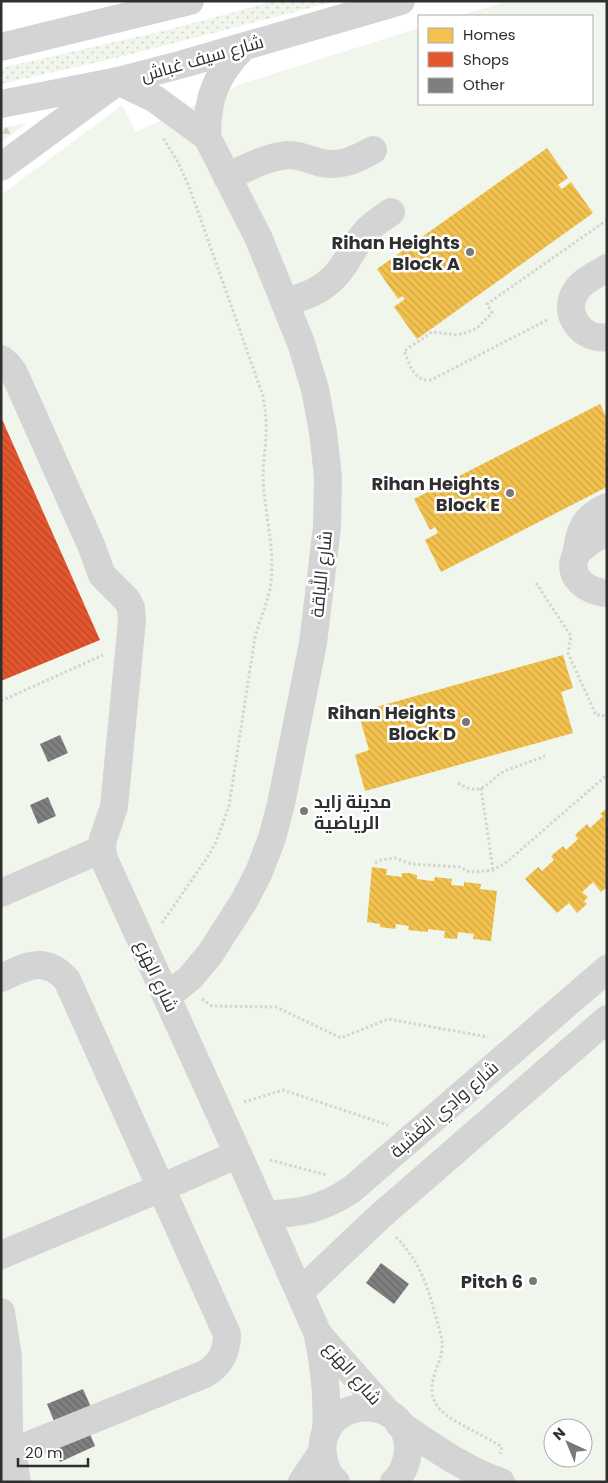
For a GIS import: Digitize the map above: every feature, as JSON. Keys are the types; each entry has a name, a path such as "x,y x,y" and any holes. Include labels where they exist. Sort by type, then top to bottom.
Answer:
{"street":[{"path":"1,47 190,1"},
{"name":"شارع سيف غباش","path":"1,104 118,81 400,1"},
{"path":"206,137 210,98 222,73 243,46"},
{"path":"1,167 118,81"},
{"name":"شارع اللَّباقة","path":"118,81 155,99 206,137 259,239 301,343 315,389 323,432 328,477 327,527 313,642 281,804 272,838 259,872 244,902 210,954 190,978 167,996"},
{"path":"227,177 271,158 290,155 307,157 322,163 338,164 354,161 373,150"},
{"path":"285,302 304,297 322,288 336,275 368,229 392,212"},
{"path":"607,268 581,284 571,301 571,311 579,328 597,338 607,337"},
{"path":"1,359 14,373 91,545 102,575 127,600 131,608 132,620 114,807 103,839 102,849 1,893"},
{"path":"607,508 591,516 584,524 580,533 574,564 574,572 581,584 596,591 607,593"},
{"path":"576,555 581,549 607,531"},
{"name":"شارع الهَزع","path":"102,849 108,867 317,1332 322,1352 327,1392 324,1442"},
{"path":"1,978 35,964 53,968 67,980 226,1334 227,1344 220,1362 205,1374 12,1452"},
{"name":"شارع وادِي الغَشبة","path":"265,1214 301,1212 327,1204 351,1190 607,969"},
{"path":"300,1292 378,1218 607,1019"},
{"path":"1,1255 238,1154"},
{"path":"1,1312 8,1357 8,1416 17,1482"},
{"name":"شارع الهَزع","path":"317,1332 394,1419"},
{"path":"302,1482 332,1423 339,1416 353,1409 368,1407 378,1409 442,1452 493,1479"},
{"path":"394,1419 408,1442 406,1462 394,1482"},
{"path":"324,1442 324,1462 336,1482"},
{"path":"456,1482 493,1479"}],"path":[{"path":"164,928 162,923 216,842 229,806 255,637 268,597 272,566 264,494 263,474 266,415 263,396 190,188 178,162 163,138 176,114"},
{"path":"571,311 544,322 431,380 426,380 414,373 404,351 432,332 457,335 477,328 492,313 487,304 607,220"},
{"path":"536,583 571,636 568,653 596,715 607,716"},
{"path":"1,702 129,644"},
{"path":"458,783 469,788 481,788 487,786 505,771 546,756"},
{"path":"375,863 395,858 411,864 460,867 467,871 493,870 508,861 607,775"},
{"path":"481,788 493,870"},
{"path":"190,978 202,999 212,1006 276,1007 341,1038 388,1019 497,1039"},
{"path":"244,1102 283,1090 397,1128"},
{"path":"270,1160 341,1178 351,1190"},
{"path":"378,1218 409,1252 419,1266 426,1282 443,1345 432,1385 438,1408 450,1418 502,1447 493,1479"}],"green space":[{"path":"274,1 337,1 116,58 1,84 1,68 171,29"},
{"name":"مدينة زايد الرياضية","path":"507,1 607,1 607,1482 1,1482 1,195 122,105 136,132 241,84 418,28 418,105 593,105 593,15 462,15"},
{"path":"27,123 1,142 1,128"}],"building: Homes":[{"name":"Rihan Heights Block A","path":"547,148 568,178 558,185 562,189 571,182 593,213 417,339 394,307 405,299 402,296 398,299 377,269"},
{"name":"Rihan Heights Block E","path":"600,404 607,418 607,439 604,441 607,444 607,487 441,572 425,540 438,533 435,527 430,530 414,499"},
{"name":"Rihan Heights Block D","path":"563,655 573,688 561,692 573,733 365,791 355,755 369,750 358,712"},
{"path":"607,808 607,887 601,892 593,882 582,892 588,897 584,901 587,904 577,913 569,903 557,913 525,879 538,867 542,871 554,860 551,856 563,846 566,850 578,839 575,835 587,824 590,828 603,816 600,814"},
{"path":"372,867 387,869 386,875 402,877 402,873 409,873 417,875 417,879 434,881 435,877 452,879 451,885 464,886 464,882 481,884 480,889 497,891 491,941 473,939 474,934 458,932 457,939 444,938 445,931 428,929 428,932 408,930 409,926 396,924 395,929 380,927 380,924 367,922"}],"building: Shops":[{"path":"1,417 100,640 1,681"}],"building: Other":[{"path":"60,735 68,753 48,762 40,744"},
{"path":"48,797 56,816 38,824 30,805"},
{"path":"381,1263 409,1284 394,1304 366,1283"},
{"path":"83,1389 91,1407 54,1421 47,1404"},
{"path":"88,1429 95,1446 60,1462 52,1445"}],"place":[{"name":"Rihan Heights Block A","path":"470,252"},
{"name":"Rihan Heights Block E","path":"510,493"},
{"name":"Rihan Heights Block D","path":"466,722"},
{"name":"مدينة زايد الرياضية","path":"304,811"},
{"name":"Pitch 6","path":"533,1281"}]}
